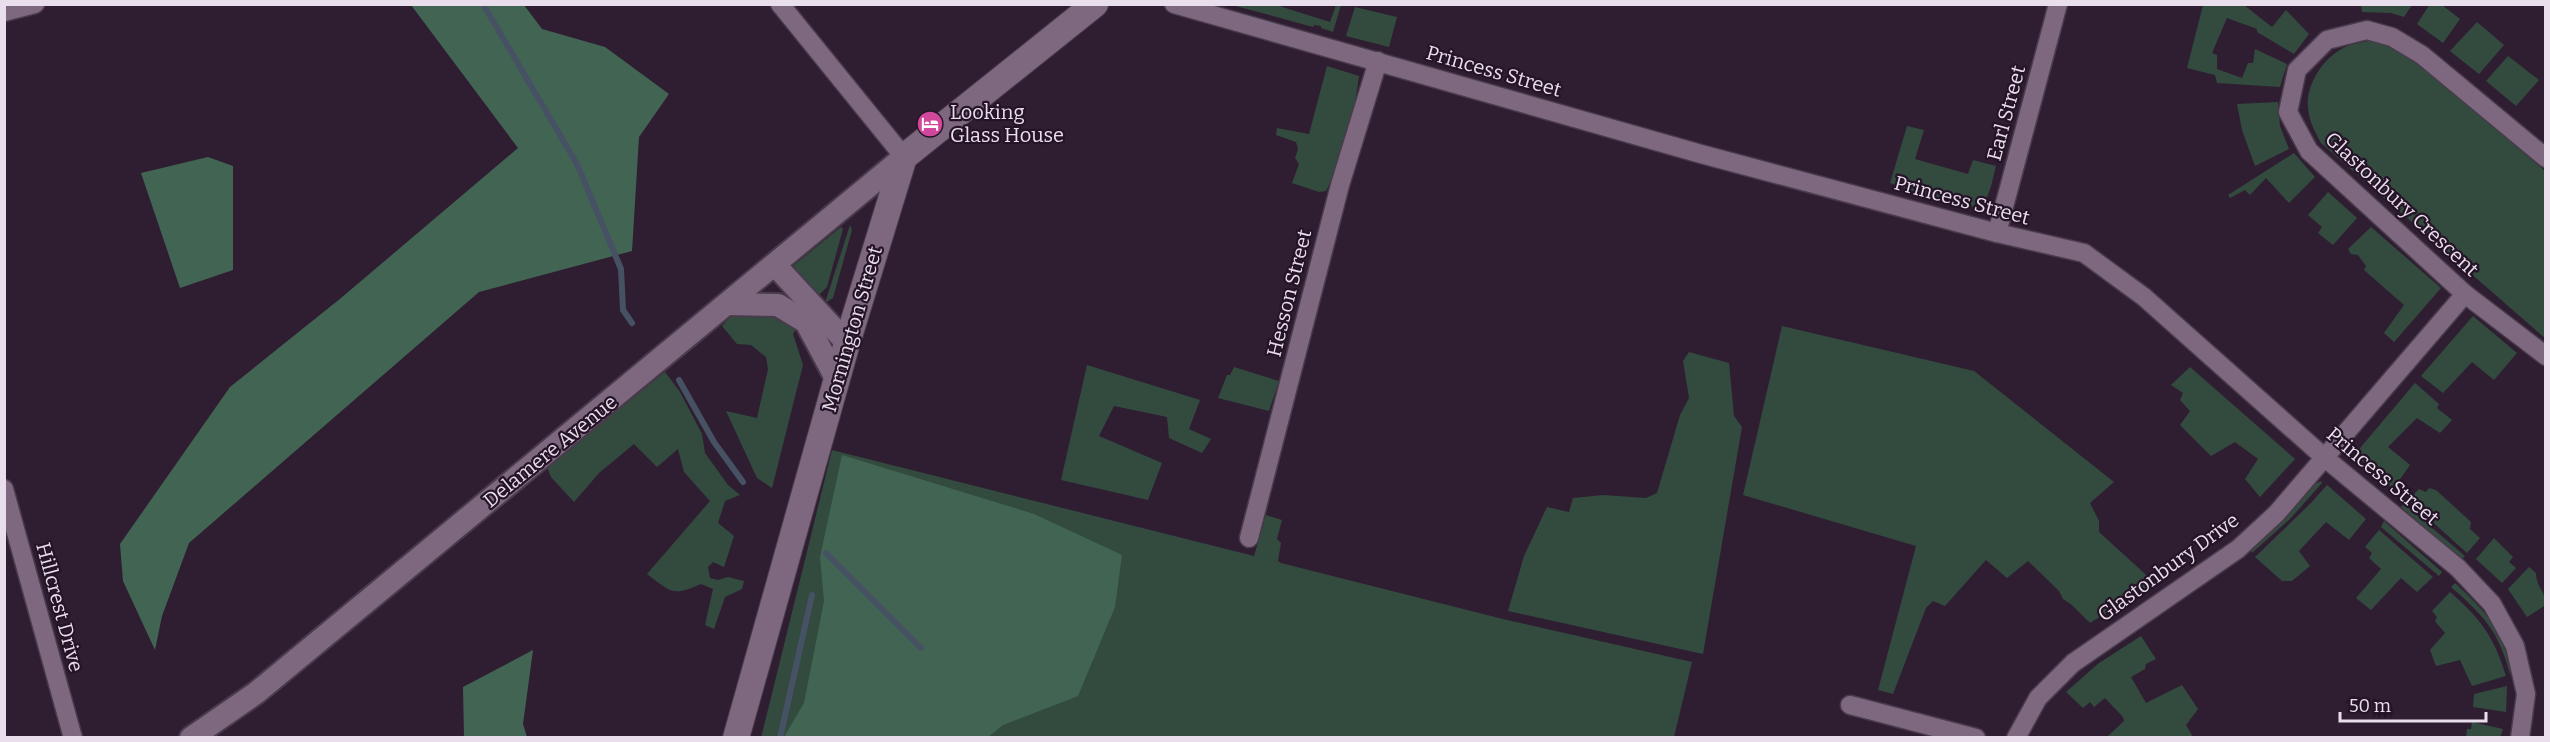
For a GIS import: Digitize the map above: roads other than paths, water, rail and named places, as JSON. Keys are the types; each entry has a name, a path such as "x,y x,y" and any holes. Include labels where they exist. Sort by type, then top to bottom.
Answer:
{"main road":[{"path":"904,157 1095,4"},
{"name":"Mornington Street","path":"736,738 847,343 904,157"}],"street":[{"path":"4,12 35,4"},
{"path":"780,4 904,157"},
{"name":"Princess Street","path":"1174,4 1701,154 1997,233 2084,253 2144,297 2325,458 2458,568 2492,604 2515,646 2526,694 2520,738"},
{"name":"Earl Street","path":"1997,233 2058,4"},
{"name":"Glastonbury Crescent","path":"2546,158 2422,55 2392,37 2367,30 2327,40 2297,70 2288,112 2309,151 2465,294 2546,356"},
{"name":"Hesson Street","path":"1249,538 1340,185 1378,61"},
{"name":"Delamere Avenue","path":"191,738 256,693 904,157"},
{"path":"775,265 847,343"},
{"name":"Glastonbury Drive","path":"2016,738 2038,698 2073,663 2238,549 2276,514 2465,294"},
{"path":"728,304 778,305 806,322 837,380"},
{"name":"Hillcrest Drive","path":"4,489 73,738"},
{"path":"1850,705 1976,738"}],"waterway":[{"path":"483,4 577,164 621,269 623,310 632,323"},
{"path":"679,380 714,442 743,482"},
{"path":"826,553 921,648"},
{"path":"780,738 812,595"}],"place":[{"name":"Looking Glass House","path":"930,124"}]}
